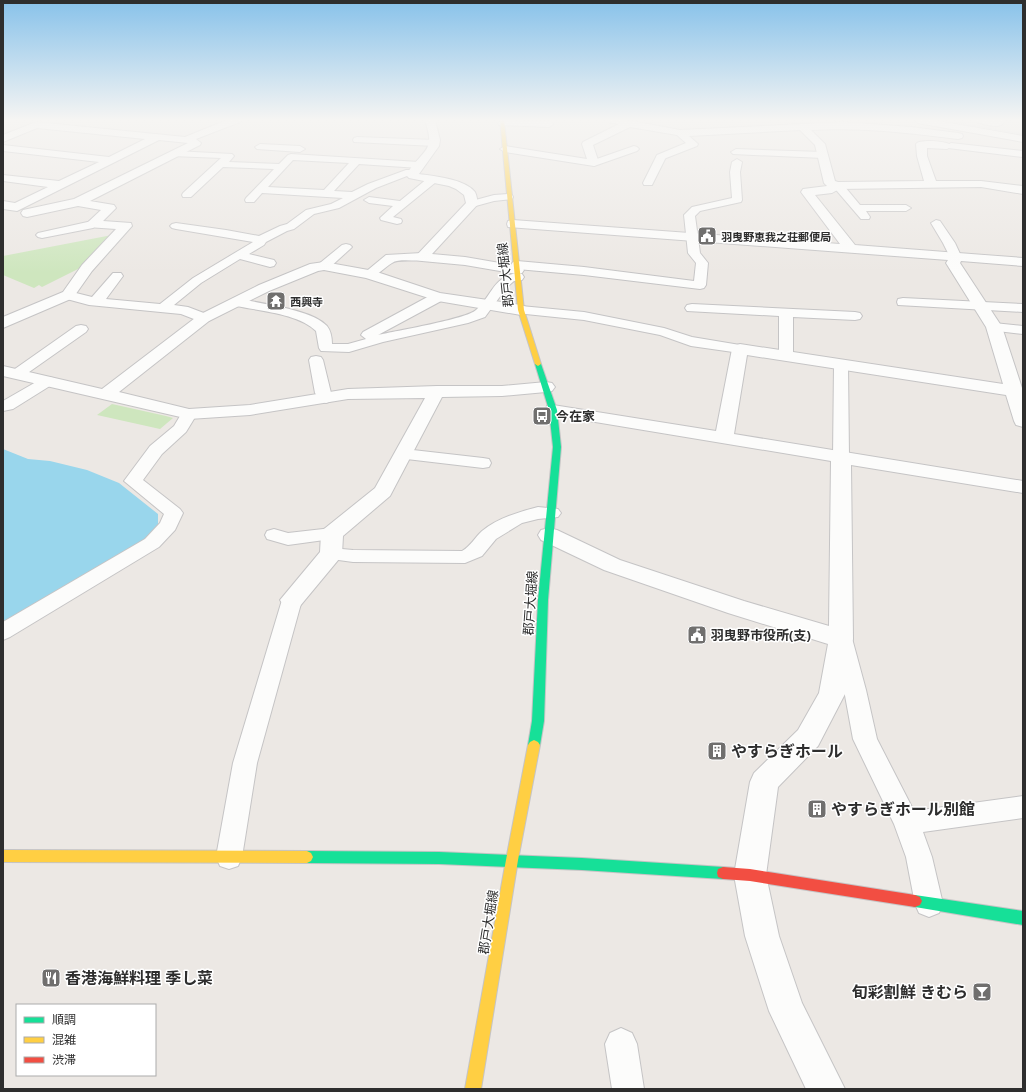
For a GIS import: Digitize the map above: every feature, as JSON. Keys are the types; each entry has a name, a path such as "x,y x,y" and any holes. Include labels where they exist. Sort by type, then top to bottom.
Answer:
{"main road":[{"name":"郡戸大堀線","path":"473,1089 512,860 538,721 543,600 557,447 553,410 521,310 506,171"},
{"path":"3,856 439,858 512,860 750,875 1023,918"}],"street":[{"path":"3,205 17,207 89,171"},
{"path":"27,213 78,202 141,171"},
{"path":"415,171 413,176 446,182 464,188 470,194 472,204 422,257"},
{"path":"827,171 830,183 836,186 981,184 1023,190"},
{"path":"927,171 931,184"},
{"path":"3,178 60,185"},
{"path":"836,186 832,189 807,192 851,248"},
{"path":"78,202 110,208 92,224"},
{"path":"3,323 68,295 87,268 126,226 92,224"},
{"path":"513,224 692,236 851,248 956,258 1023,262"},
{"path":"422,257 465,261 517,271"},
{"path":"956,258 953,263 994,326 1023,421"},
{"path":"106,394 204,318 315,267 324,266 369,274 438,297 521,310"},
{"path":"724,437 740,349 1014,391"},
{"path":"10,372 189,414 250,410 348,394 502,390 546,387"},
{"path":"292,600 332,544 383,492 437,391"},
{"path":"553,410 1023,487"},
{"path":"826,1089 787,1011 762,936 750,875 764,782 808,738 832,694 841,639 841,457"},
{"path":"549,535 612,566 736,607 841,639"}],"lane":[{"path":"186,196 213,171"},
{"path":"250,200 278,171"},
{"path":"326,194 348,171"},
{"path":"163,308 194,281 260,243 260,240 284,228 290,227 310,212 335,206 372,186 411,171"},
{"path":"648,183 654,171"},
{"path":"237,302 288,313 314,321 323,330 326,348 349,348 379,339 463,320 480,314 507,280 517,271 700,285 702,263 694,253 689,215 696,209 737,200 736,171"},
{"path":"397,221 385,218 432,180"},
{"path":"836,186 867,219"},
{"path":"260,190 350,195"},
{"path":"472,204 494,198 508,197"},
{"path":"369,200 403,204"},
{"path":"857,208 906,208"},
{"path":"936,223 949,243 956,258"},
{"path":"42,235 89,226 92,224"},
{"path":"176,226 226,233 260,240"},
{"path":"324,266 346,247"},
{"path":"238,255 270,263"},
{"path":"369,274 390,258 422,257"},
{"path":"96,301 103,296 111,282 117,276"},
{"path":"68,295 89,301 183,310 204,318"},
{"path":"379,339 368,334 438,297"},
{"path":"903,302 1023,308"},
{"path":"692,308 855,316"},
{"path":"521,310 584,316 664,332 671,336 692,341 740,349"},
{"path":"786,313 786,356"},
{"path":"994,326 1023,330"},
{"path":"10,372 81,329"},
{"path":"316,360 326,398"},
{"path":"841,365 841,457"},
{"path":"3,406 8,406 48,381"},
{"path":"3,632 152,543 168,526 174,513 133,481 156,450 180,428 189,414"},
{"path":"404,454 483,463"},
{"path":"274,536 332,544 353,556 465,557 475,552 489,535 516,519 538,513 552,513"},
{"path":"229,857 245,763 292,600"},
{"path":"841,639 855,690 865,739 907,823 919,857 929,904"},
{"path":"907,823 1023,807"},
{"path":"621,1044 628,1089"}],"green space":[{"path":"112,235 82,267 42,287 39,285 34,288 3,275 3,256"},
{"path":"112,404 173,418 160,429 97,415"}],"water":[{"path":"3,449 28,459 50,461 87,470 119,483 158,514 158,525 144,541 3,622"}],"traffic: fast":[{"path":"534,745 538,721 543,600 557,447 553,410 538,364"},
{"path":"307,857 439,858 582,864 723,873"},
{"path":"915,901 1023,918"}],"traffic: slow":[{"path":"507,171 521,310 538,364"},
{"path":"473,1089 512,860 534,745"},
{"path":"3,856 307,857"}],"traffic: jam":[{"path":"723,873 750,875 915,901"}],"place":[{"name":"羽曳野恵我之荘郵便局","path":"707,236"},
{"name":"西興寺","path":"276,301"},
{"name":"今在家","path":"542,416"},
{"name":"羽曳野市役所(支)","path":"697,635"},
{"name":"やすらぎホール","path":"717,751"},
{"name":"やすらぎホール別館","path":"817,809"},
{"name":"香港海鮮料理 季し菜","path":"51,978"},
{"name":"旬彩割鮮 きむら","path":"982,992"}]}
